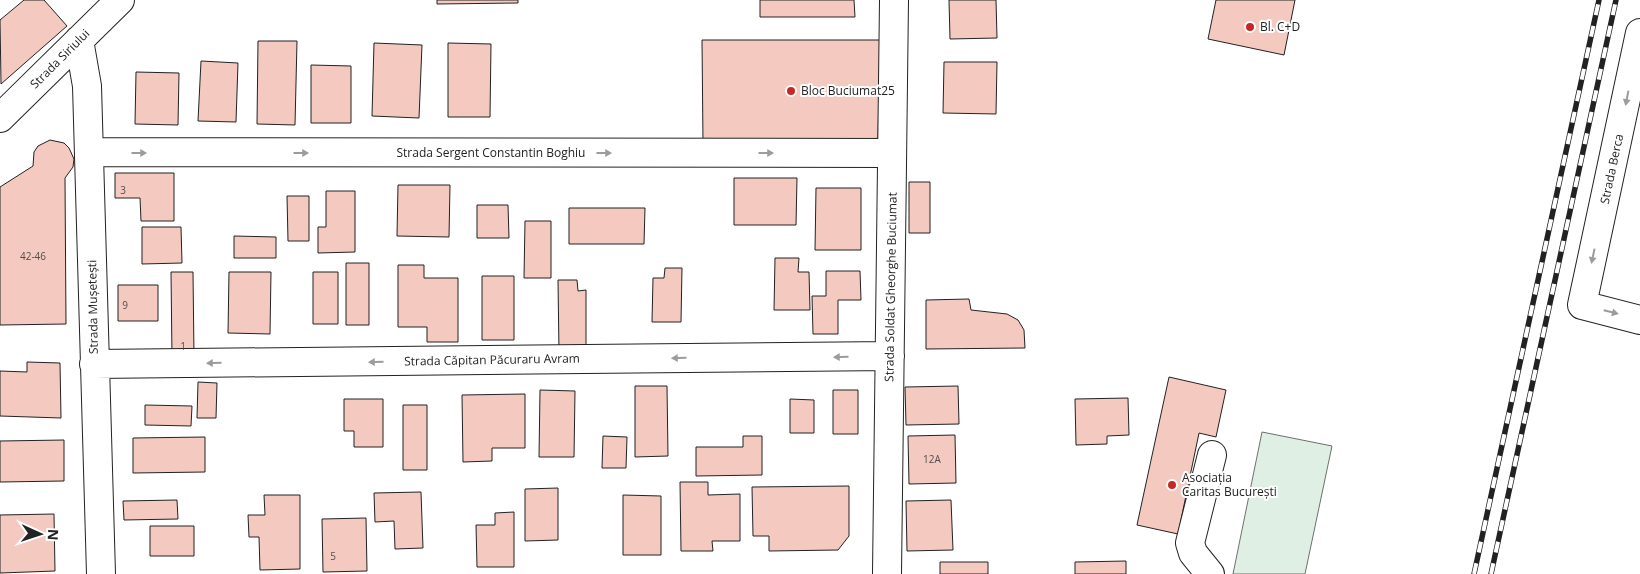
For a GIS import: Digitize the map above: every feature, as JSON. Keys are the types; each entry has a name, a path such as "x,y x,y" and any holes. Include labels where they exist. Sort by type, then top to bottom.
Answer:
{"street":[{"name":"Strada Siriului","path":"0,118 120,0"},
{"name":"Strada Soldat Gheorghe Buciumat","path":"887,574 894,0"},
{"name":"Strada Berca","path":"1640,33 1630,134 1582,305 1640,320"},
{"name":"Strada Mușetești","path":"79,40 87,86 90,152 100,574"},
{"name":"Strada Sergent Constantin Boghiu","path":"90,152 892,153"},
{"name":"Strada Căpitan Păcuraru Avram","path":"94,364 890,356"},
{"path":"1210,574 1193,553 1190,543 1212,455"}],"green space":[{"path":"1262,432 1332,446 1305,574 1233,574"}],"building":[{"path":"24,0 44,0 67,26 1,84 0,20"},
{"path":"437,0 518,0 518,3 437,4"},
{"path":"760,0 854,0 855,17 760,17"},
{"path":"949,0 996,0 997,38 950,39"},
{"name":"Bl. C+D","path":"1216,0 1295,0 1284,55 1208,39"},
{"name":"Bloc Buciumat25","path":"702,40 880,40 878,142 703,144"},
{"path":"258,41 297,41 295,125 257,124"},
{"path":"374,43 422,45 419,118 372,116"},
{"path":"448,43 491,44 490,117 448,117"},
{"path":"201,61 238,63 236,122 198,121"},
{"path":"944,62 997,62 996,114 943,113"},
{"path":"311,65 351,66 351,123 311,123"},
{"path":"136,72 179,73 178,125 135,124"},
{"path":"50,140 64,143 69,148 74,159 73,167 65,178 66,324 0,325 0,187 33,166 34,152 38,146"},
{"path":"115,173 174,173 174,221 141,221 140,198 115,198"},
{"path":"734,178 797,178 796,225 734,225"},
{"path":"909,182 930,182 930,233 909,233"},
{"path":"398,185 450,185 449,237 397,236"},
{"path":"816,188 861,188 861,250 815,250"},
{"path":"326,191 355,191 355,252 318,253 318,227 326,227"},
{"path":"287,196 309,196 309,241 288,241"},
{"path":"477,205 508,205 509,238 477,238"},
{"path":"569,208 645,208 644,244 569,244"},
{"path":"525,221 551,221 551,278 524,278"},
{"path":"142,227 181,227 182,263 142,264"},
{"path":"234,236 276,237 276,258 234,258"},
{"path":"775,258 799,258 798,272 809,272 810,310 774,310"},
{"path":"346,263 369,263 369,325 346,325"},
{"path":"398,265 424,265 424,278 458,278 458,342 427,342 427,327 398,327"},
{"path":"665,268 682,268 681,322 652,322 653,278 664,278"},
{"path":"826,271 860,271 861,300 838,300 838,334 813,334 812,296 826,296"},
{"path":"171,272 193,272 194,357 172,358"},
{"path":"229,272 271,272 270,334 228,333"},
{"path":"313,272 338,272 338,324 313,324"},
{"path":"482,276 514,276 514,340 482,340"},
{"path":"558,280 577,280 578,291 586,290 586,353 559,353"},
{"path":"118,285 158,285 158,321 118,321"},
{"path":"969,299 971,310 1007,314 1018,320 1024,330 1025,348 926,349 926,300"},
{"path":"27,362 60,363 61,418 0,416 0,371 27,372"},
{"path":"1169,377 1226,390 1216,437 1199,433 1178,534 1137,525"},
{"path":"198,382 217,383 216,418 197,418"},
{"path":"635,386 667,386 668,456 635,457"},
{"path":"958,386 959,424 906,425 905,387"},
{"path":"540,390 575,391 574,457 539,457"},
{"path":"833,390 858,390 858,434 833,434"},
{"path":"525,394 525,448 492,448 492,461 463,462 462,395"},
{"path":"1128,398 1129,435 1107,436 1107,444 1076,445 1075,399"},
{"path":"344,399 383,399 383,447 354,447 354,431 344,431"},
{"path":"790,399 814,400 814,433 790,433"},
{"path":"145,405 192,406 191,426 145,425"},
{"path":"403,405 427,405 427,470 403,470"},
{"path":"955,435 956,483 909,484 908,436"},
{"path":"603,436 627,437 626,468 602,468"},
{"path":"743,436 762,436 762,475 696,476 696,447 743,447"},
{"path":"205,437 205,472 133,473 133,438"},
{"path":"64,440 64,481 0,482 0,441"},
{"path":"680,482 708,482 708,495 740,494 740,541 712,541 713,551 681,551"},
{"path":"849,486 849,536 838,550 769,551 769,536 753,536 752,487"},
{"path":"558,488 558,540 525,541 525,489"},
{"path":"421,492 423,548 395,549 394,521 375,522 374,493"},
{"path":"264,495 300,495 300,569 260,570 259,537 249,537 248,515 265,515"},
{"path":"623,495 661,496 661,555 623,555"},
{"path":"177,500 178,519 124,520 123,501"},
{"path":"951,500 953,550 907,551 906,501"},
{"path":"514,512 514,567 477,567 476,525 495,525 495,513"},
{"path":"54,514 55,571 0,573 0,515"},
{"path":"366,518 367,571 323,572 322,519"},
{"path":"150,526 194,526 194,556 150,556"},
{"path":"1126,561 1126,574 1075,574 1075,562"},
{"path":"940,562 988,562 988,574 940,574"}],"railway":[{"path":"1474,574 1599,0"},
{"path":"1491,574 1616,0"}],"place":[{"name":"Bl. C+D","path":"1250,27"},
{"name":"Bloc Buciumat25","path":"791,91"},
{"name":"Asociația Caritas București","path":"1172,485"}]}
